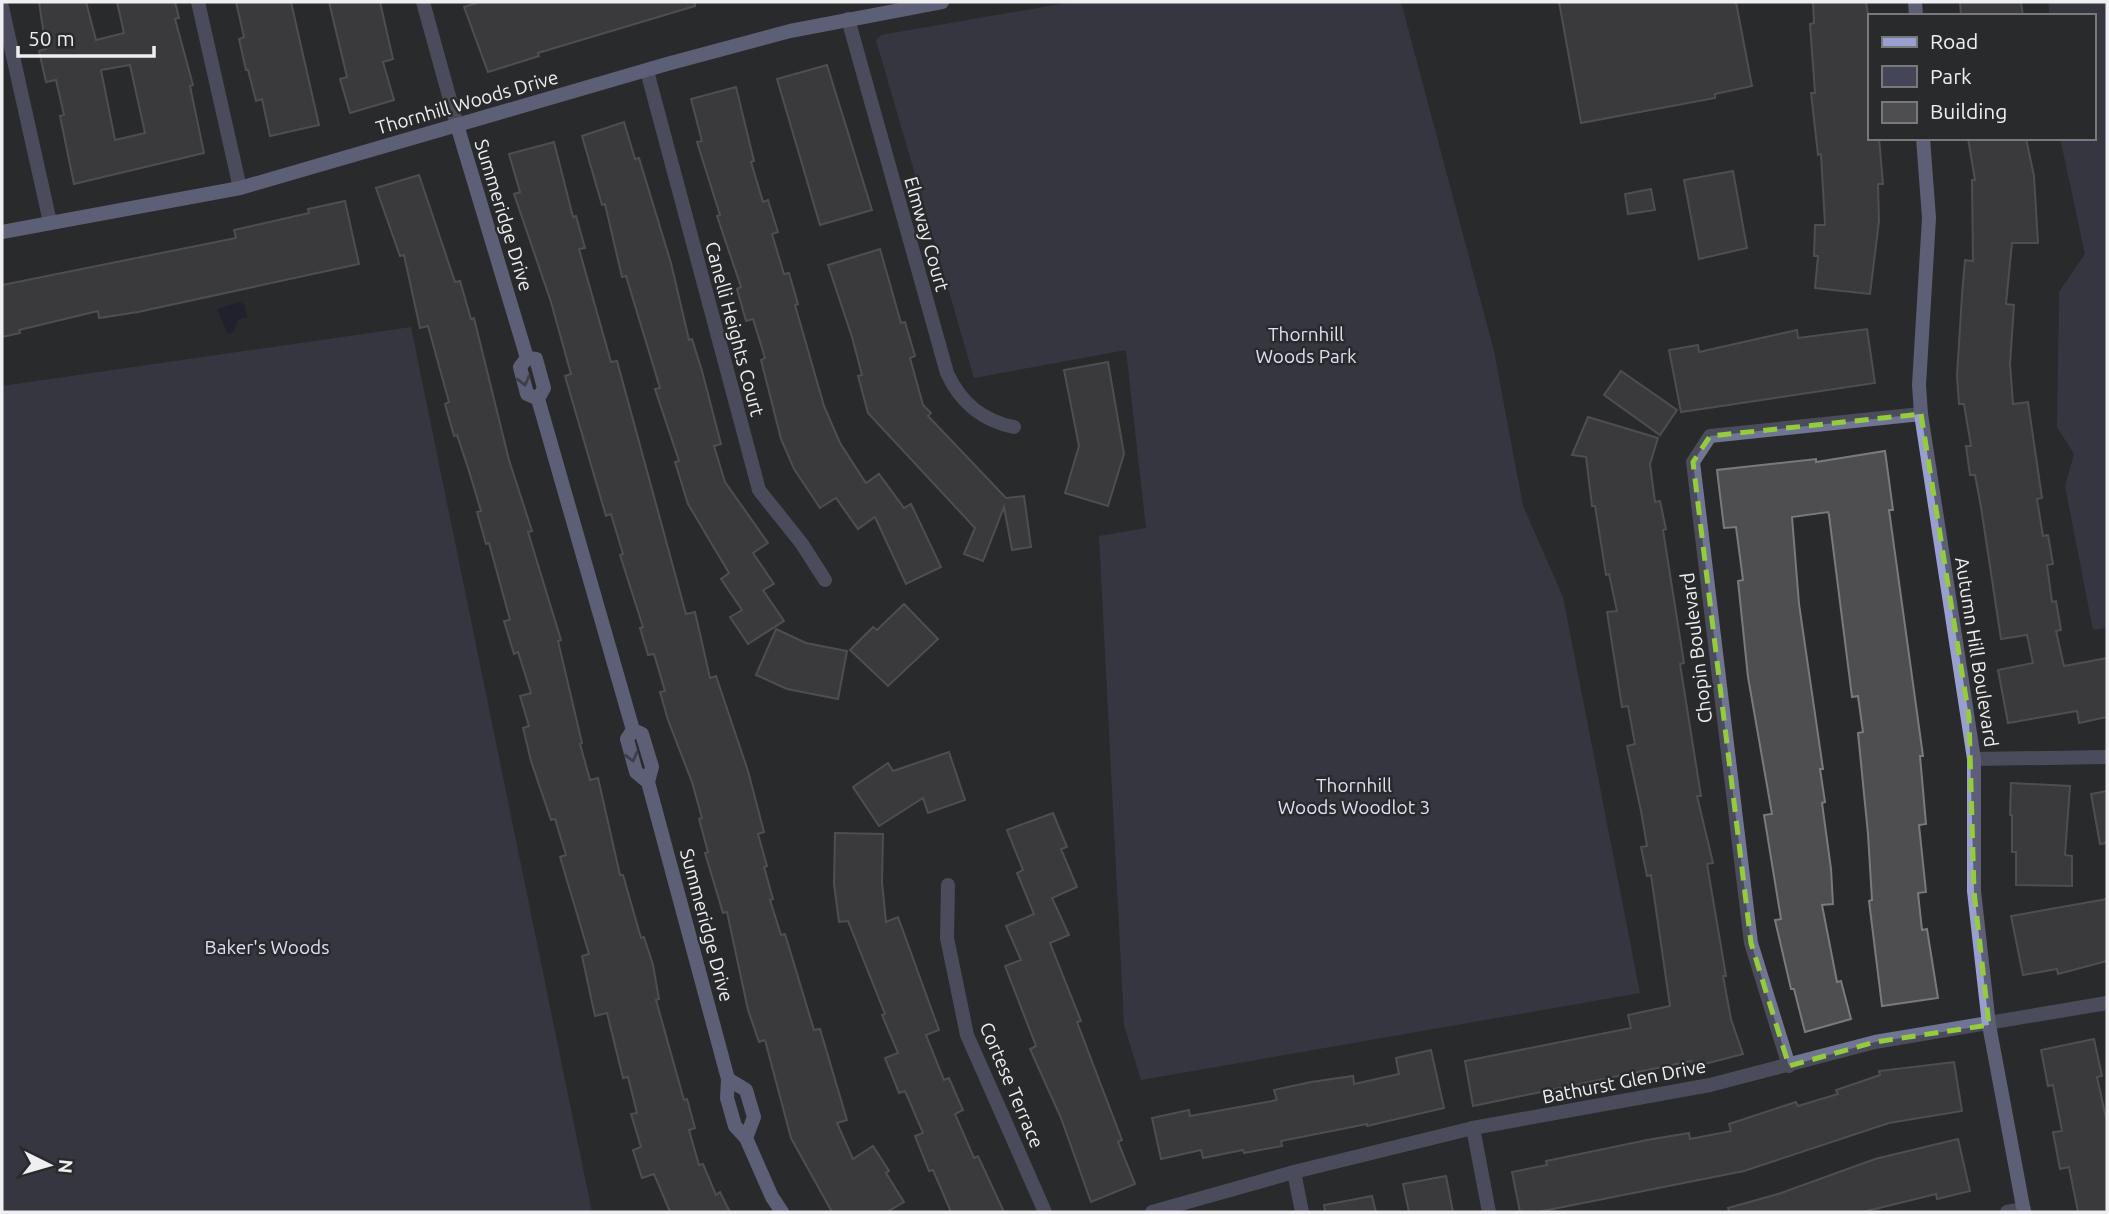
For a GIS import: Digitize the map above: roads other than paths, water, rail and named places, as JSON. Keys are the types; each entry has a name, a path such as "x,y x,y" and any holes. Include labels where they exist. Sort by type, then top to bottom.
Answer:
{"street":[{"path":"198,2 240,188"},
{"name":"Summeridge Drive","path":"423,2 527,358 536,359 544,388 538,399 634,730 642,734 652,767 648,782 728,1079 727,1098 735,1126 746,1138 772,1197 782,1212"},
{"name":"Thornhill Woods Drive","path":"2,232 240,188 646,71 848,19 942,2"},
{"path":"2,7 50,222"},
{"name":"Elmway Court","path":"848,19 947,373 958,393 973,409 993,421 1014,427"},
{"name":"Canelli Heights Court","path":"646,71 759,491 802,544 825,580"},
{"name":"Autumn Hill Boulevard","path":"1923,140 1928,218 1919,385 1921,414 1974,759 1975,891 1989,1025 2024,1211"},
{"name":"Chopin Boulevard","path":"1789,1066 1751,943 1693,462 1710,436 1921,414"},
{"path":"1974,759 2107,757"},
{"name":"Cortese Terrace","path":"948,885 947,938 967,1035 1045,1212"},
{"name":"Bathurst Glen Drive","path":"1152,1212 1294,1172 1473,1128 1710,1084 1875,1042 1989,1025 2107,1003"},
{"name":"Summeridge Drive","path":"728,1079 746,1090 749,1099 754,1117 746,1138"},
{"path":"1473,1128 1489,1212"},
{"path":"1294,1172 1302,1212"},
{"path":"2007,1212 2024,1211"}],"park label":[{"name":"Thornhill Woods Park","path":"1306,345"},
{"name":"Thornhill Woods Woodlot 3","path":"1354,796"},
{"name":"Baker's Woods","path":"267,947"}]}
